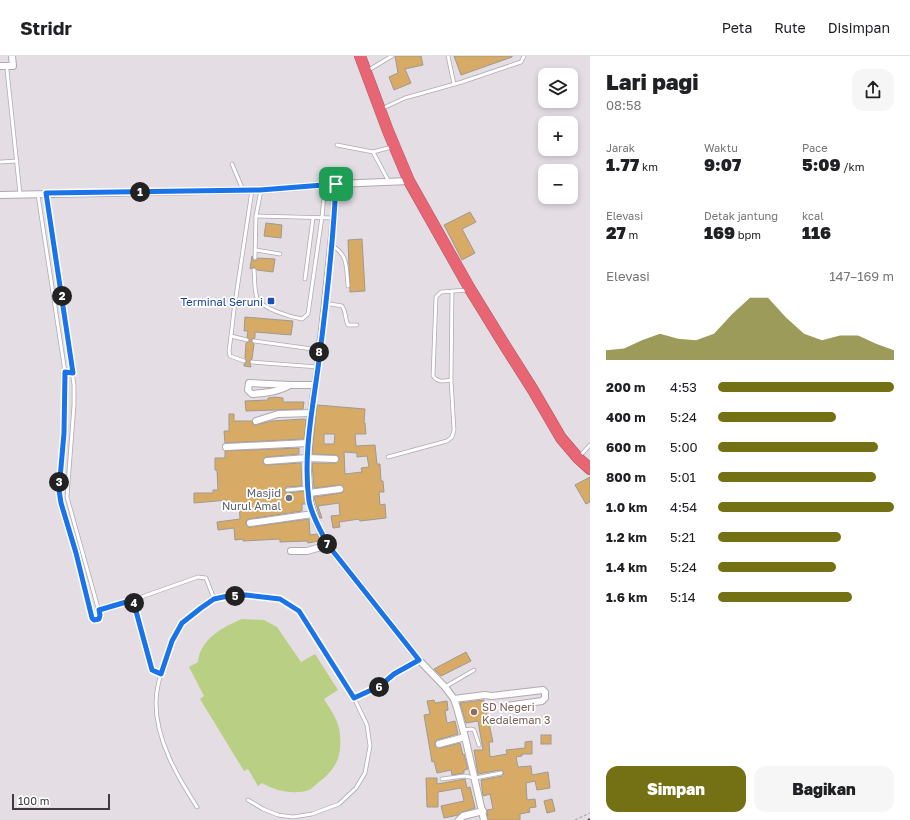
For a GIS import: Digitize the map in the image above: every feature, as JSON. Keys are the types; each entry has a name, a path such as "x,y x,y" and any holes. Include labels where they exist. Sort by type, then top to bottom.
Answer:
{"highway":[{"path":"360,56 408,181 470,290 533,390 561,438 590,470"}],"street":[{"path":"0,66 12,66 12,56"},
{"path":"0,195 37,193 260,190 325,184 408,181"},
{"path":"336,184 334,218 320,350 306,458 308,491 313,514 328,545 419,660 445,687 454,699 464,733 484,820"},
{"path":"290,385 279,391 271,392 252,394 248,390 249,383 315,385"},
{"path":"256,421 278,414 311,413"},
{"path":"226,447 308,442"},
{"path":"267,461 306,458 335,459"},
{"path":"308,491 340,489"},
{"path":"250,523 313,514"},
{"path":"291,551 307,551 328,545"},
{"path":"454,699 543,690 545,692 545,698 542,701 506,706"},
{"path":"439,744 464,733"},
{"path":"459,820 463,816 483,811"}],"lane":[{"path":"365,72 392,56"},
{"path":"448,56 454,84"},
{"path":"380,110 405,98 486,75 521,62 524,56"},
{"path":"7,70 20,194"},
{"path":"337,145 373,152 394,146"},
{"path":"373,152 389,182"},
{"path":"0,162 17,161"},
{"path":"232,164 243,190"},
{"path":"254,270 258,299 264,305 291,317 302,319 308,314 322,217 325,184"},
{"path":"244,361 230,356 229,352 252,190"},
{"path":"255,258 256,216 260,190"},
{"path":"37,193 65,372 64,433 59,484 60,496 92,618 94,620 99,619 100,617 99,610 67,497 74,405 73,373 46,193"},
{"path":"256,216 334,218"},
{"path":"304,280 314,218"},
{"path":"331,245 339,249 345,258 348,286"},
{"path":"256,250 280,254"},
{"path":"451,380 436,380 433,376 436,297 441,292 470,290"},
{"path":"388,457 447,440 452,437 454,430 451,380 452,292"},
{"path":"325,303 342,306 346,311 346,321 348,324 357,325"},
{"path":"231,336 247,340"},
{"path":"254,341 320,350"},
{"path":"252,362 318,367"},
{"path":"65,372 73,373"},
{"path":"578,458 590,445"},
{"path":"287,490 308,491"},
{"path":"99,610 133,600 198,576 206,578 214,599"},
{"path":"197,807 168,757 158,722 156,703 161,674 172,641 182,623 214,599 228,596 246,595 280,599 299,611 354,698 366,725 370,746 365,773 356,788 339,804 312,814 293,817 278,815 263,810 248,800"},
{"path":"133,600 152,670 161,674"},
{"path":"354,698 380,686 394,674 419,660"},
{"path":"445,687 474,670"},
{"path":"464,733 471,729 474,730 479,745"},
{"path":"442,779 464,776 475,778 501,774"}],"path":[{"path":"575,820 590,813"}],"green space":[{"path":"242,619 264,620 277,627 301,662 315,654 338,690 324,699 338,725 340,735 339,756 330,772 309,790 291,792 279,790 262,783 258,786 248,769 244,771 200,699 204,696 189,667 198,662 203,647 208,640 220,630"}],"building":[{"path":"395,56 421,56 423,65 405,69 411,83 394,90 389,77 398,73"},
{"path":"454,56 512,56 512,57 461,75"},
{"path":"470,212 476,222 462,229 475,253 462,260 444,225"},
{"path":"266,223 282,225 281,238 264,236"},
{"path":"362,239 365,291 350,292 348,240"},
{"path":"252,256 253,260 255,261 258,258 275,259 273,272 257,270 254,267 250,269"},
{"path":"245,317 293,321 291,335 255,332 255,338 251,341 254,344 252,359 249,361 251,367 244,366 247,362 245,358 246,343 250,340 247,337 248,331 244,331"},
{"path":"268,398 283,398 283,402 304,402 303,409 246,411 245,401 268,400"},
{"path":"317,405 365,409 364,423 366,434 355,434 356,446 375,445 377,464 380,464 381,481 383,481 384,492 379,492 380,505 385,504 386,518 360,521 359,519 339,522 340,527 333,528 331,516 340,515 339,503 318,506 322,518 320,518 314,497 341,493 344,489 343,486 340,485 314,488 312,463 335,463 339,460 339,457 336,455 312,454","holes":["324,434 335,434 334,444 324,444","344,452 357,453 357,457 367,456 369,467 361,468 362,472 345,474"]},
{"path":"229,414 234,414 234,421 252,421 255,425 272,421 304,419 306,420 304,439 225,443 224,431 229,431"},
{"path":"299,448 299,454 267,457 264,458 263,461 264,464 267,465 301,463 302,486 286,487 284,490 287,493 305,491 306,504 302,504 302,511 249,519 246,521 246,524 248,527 251,527 309,519 310,535 317,534 320,539 318,539 319,541 308,543 307,541 280,542 280,539 235,540 234,528 218,530 217,522 240,519 239,502 228,503 228,500 194,503 194,493 213,493 213,490 218,490 215,458 225,458 225,451"},
{"path":"590,477 590,502 586,504 575,485"},
{"path":"466,652 471,661 441,676 434,669"},
{"path":"434,700 435,703 447,701 448,710 445,711 447,723 455,721 458,734 437,740 435,742 435,746 440,748 460,743 468,769 464,770 464,773 452,775 451,770 437,773 434,761 432,762 424,715 430,714 427,701"},
{"path":"484,700 493,742 489,742 490,757 507,754 506,750 525,748 525,742 532,741 532,754 522,754 522,756 516,757 518,767 531,766 532,775 548,772 550,788 537,790 535,781 526,783 527,800 535,799 536,807 529,808 530,812 520,814 520,820 488,820 487,810 493,809 490,794 483,796 481,780 502,776 504,772 500,770 478,774 474,750 483,750 478,721 466,723 460,703"},
{"path":"541,735 551,735 551,744 541,744"},
{"path":"426,778 437,778 437,784 465,779 467,788 470,787 475,808 462,812 458,815 444,818 441,806 464,801 461,788 438,792 438,807 427,807"},
{"path":"552,799 555,811 547,813 544,801"}],"place":[{"name":"Terminal Seruni","path":"271,301"},
{"name":"Masjid Nurul Amal","path":"289,498"},
{"name":"SD Negeri Kedaleman 3","path":"474,712"}],"route":[{"path":"336,184 334,218 318,367 306,458 310,502 317,524 328,545 419,660 394,674 380,686 354,698 299,611 280,599 246,595 228,596 214,599 182,623 172,641 161,674 152,670 133,600 99,610 99,619 94,620 92,618 68,523 61,503 59,490 64,433 65,372 73,373 46,193 260,190 336,184"}]}
